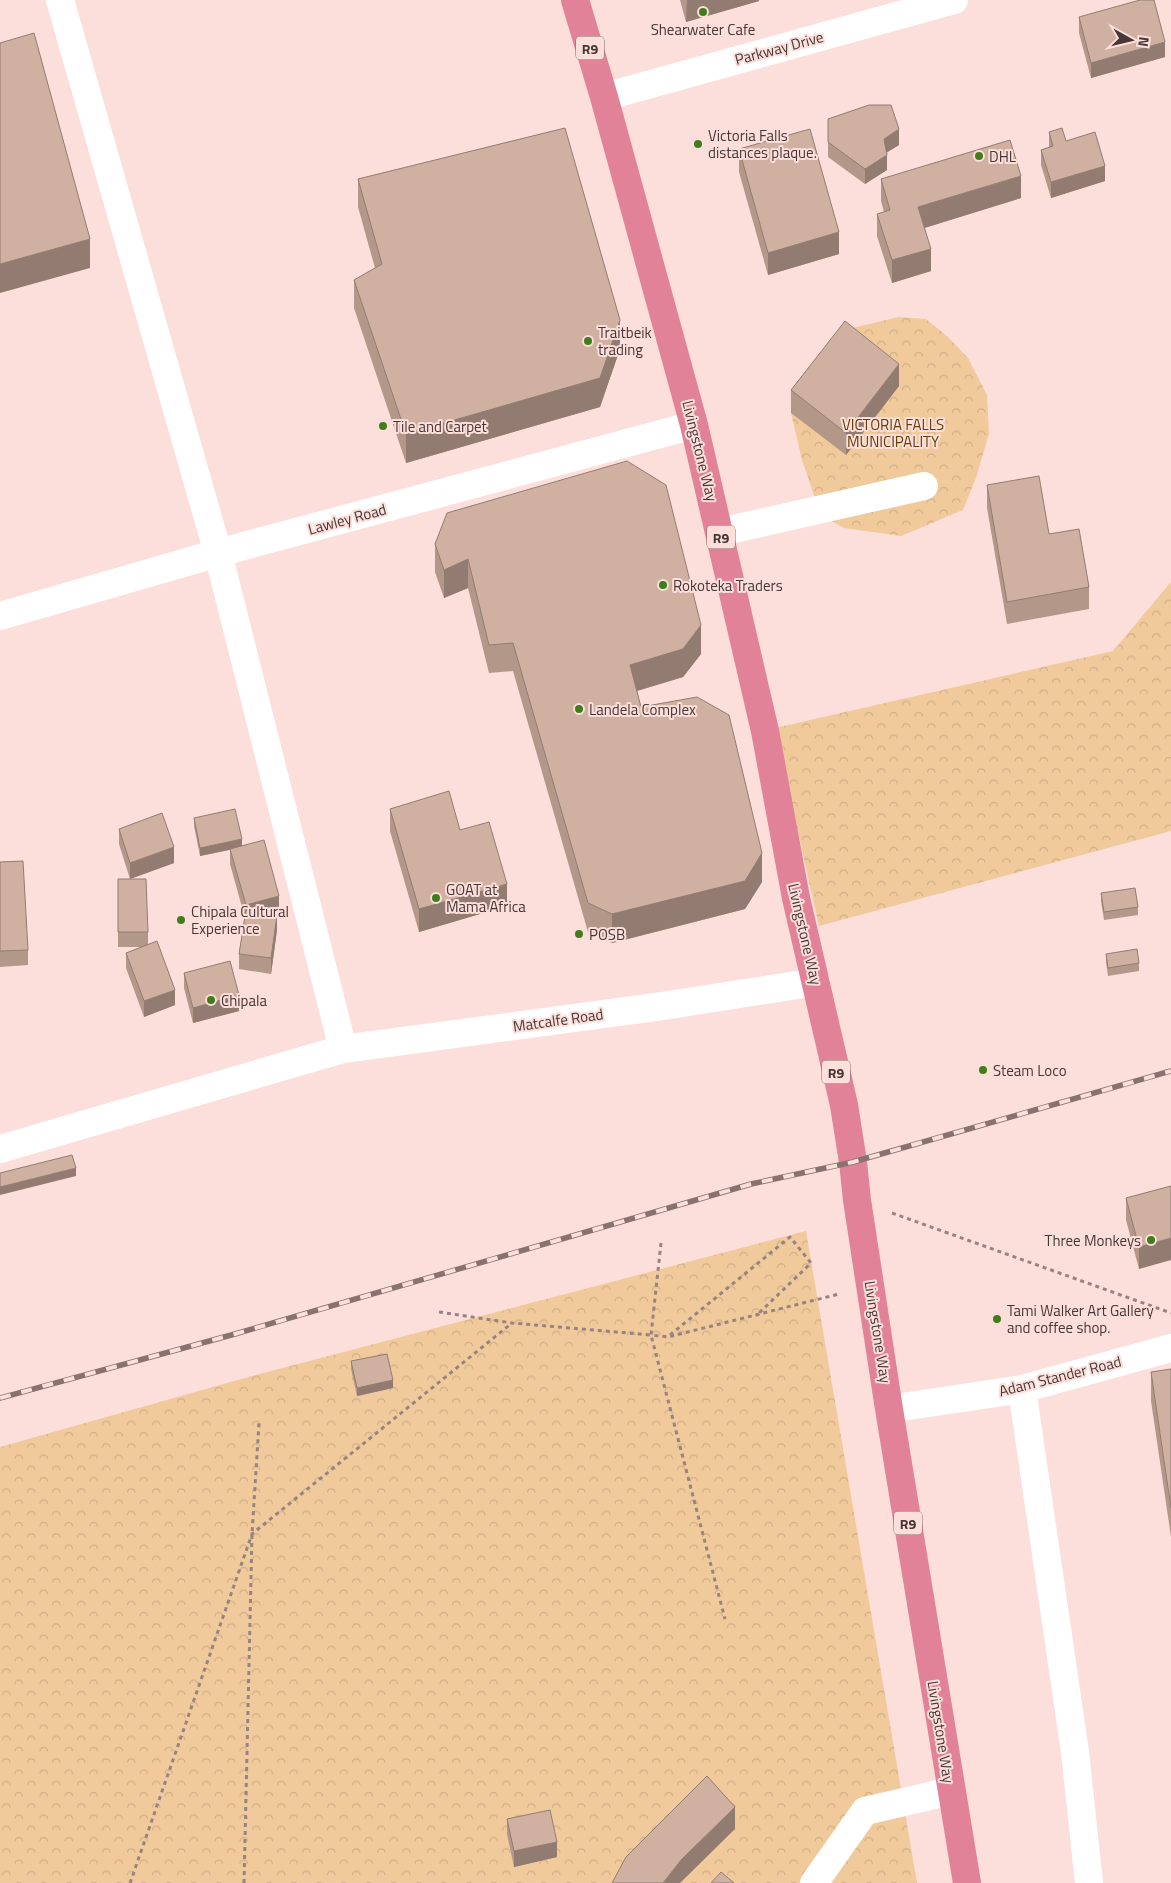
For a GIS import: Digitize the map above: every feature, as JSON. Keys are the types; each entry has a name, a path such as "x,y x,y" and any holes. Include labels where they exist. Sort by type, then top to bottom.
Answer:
{"highway":[{"name":"Livingstone Way","path":"576,0 694,425 720,532 765,731 796,898 844,1105 853,1162 856,1200 889,1409 967,1883"}],"street":[{"path":"60,0 218,553 343,1049"},
{"name":"Parkway Drive","path":"604,97 890,9 954,0"},
{"name":"Lawley Road","path":"0,616 218,553 694,425"},
{"path":"720,532 924,486"},
{"name":"Matcalfe Road","path":"0,1149 343,1049 654,1008 816,982"},
{"name":"Adam Stander Road","path":"889,1409 1022,1389 1171,1348"},
{"path":"1022,1389 1075,1752 1089,1883"},
{"path":"814,1883 865,1811 951,1791"}],"path":[{"path":"856,1200 1171,1313"},
{"path":"668,1337 790,1238 811,1263 755,1316"},
{"path":"661,1243 651,1335 725,1619"},
{"path":"439,1312 512,1323 668,1337 871,1286"},
{"path":"130,1883 252,1534 512,1323"},
{"path":"244,1883 252,1534 259,1423"}],"green space":[{"name":"VICTORIA FALLS MUNICIPALITY","path":"899,317 926,319 948,337 968,358 987,395 989,434 976,478 963,510 901,536 844,528 830,520 814,495 802,460 791,413 810,389 820,353 848,329"},
{"path":"1171,582 1171,831 819,926 775,728 1113,651"},
{"path":"806,1231 917,1883 0,1883 0,1447 252,1376"}],"building":[{"path":"1140,0 1154,0 1165,42 1091,63 1079,17"},
{"path":"34,33 90,239 0,264 0,43"},
{"path":"869,105 891,105 899,129 884,139 887,155 865,169 828,142 828,119"},
{"path":"565,128 620,320 600,378 406,434 354,280 382,264 358,179"},
{"path":"1062,128 1066,141 1095,132 1105,166 1051,182 1041,150 1053,146 1049,132"},
{"path":"810,129 839,232 768,253 739,149"},
{"path":"1010,140 1021,176 918,207 931,249 892,260 877,214 890,210 881,179"},
{"path":"845,321 899,364 846,433 791,390"},
{"name":"Landela Complex","path":"627,461 666,485 701,625 683,649 630,665 641,707 697,697 729,715 762,853 745,881 612,914 588,903 513,643 489,645 468,559 444,570 435,544 447,513"},
{"path":"1039,476 1049,534 1079,529 1089,587 1007,602 987,485"},
{"path":"449,791 460,830 489,822 507,884 419,909 390,809"},
{"path":"235,809 242,839 200,848 194,818"},
{"path":"162,813 174,847 130,863 119,829"},
{"path":"264,840 279,896 246,905 230,849"},
{"path":"23,861 28,950 0,951 0,862"},
{"path":"118,879 146,879 148,932 118,932"},
{"path":"1135,888 1138,907 1104,912 1101,893"},
{"path":"246,910 277,915 271,958 239,954"},
{"path":"157,941 175,990 144,1001 126,953"},
{"path":"1137,949 1139,963 1108,968 1106,954"},
{"path":"230,961 239,995 193,1008 184,973"},
{"path":"72,1155 76,1168 0,1187 0,1173"},
{"path":"1171,1186 1171,1238 1139,1247 1126,1198"},
{"path":"387,1354 393,1380 357,1388 351,1361"},
{"path":"1171,1369 1171,1508 1151,1372"},
{"path":"707,1776 735,1807 681,1860 663,1883 612,1883 626,1857"},
{"path":"550,1810 557,1842 514,1851 507,1819"},
{"path":"721,1872 734,1883 711,1883"}],"railway":[{"path":"0,1398 235,1334 751,1184 853,1162 1171,1071"}],"place":[{"name":"Shearwater Cafe","path":"703,12"},
{"name":"Victoria Falls distances plaque.","path":"698,144"},
{"name":"DHL","path":"979,156"},
{"name":"Traitbeik trading","path":"588,341"},
{"name":"Tile and Carpet","path":"383,426"},
{"name":"Rokoteka Traders","path":"663,585"},
{"name":"Landela Complex","path":"579,709"},
{"name":"GOAT at Mama Africa","path":"436,898"},
{"name":"Chipala Cultural Experience","path":"181,920"},
{"name":"POSB","path":"579,934"},
{"name":"Chipala","path":"211,1000"},
{"name":"Steam Loco","path":"983,1070"},
{"name":"Three Monkeys","path":"1151,1240"},
{"name":"Tami Walker Art Gallery and coffee shop.","path":"997,1319"}]}
